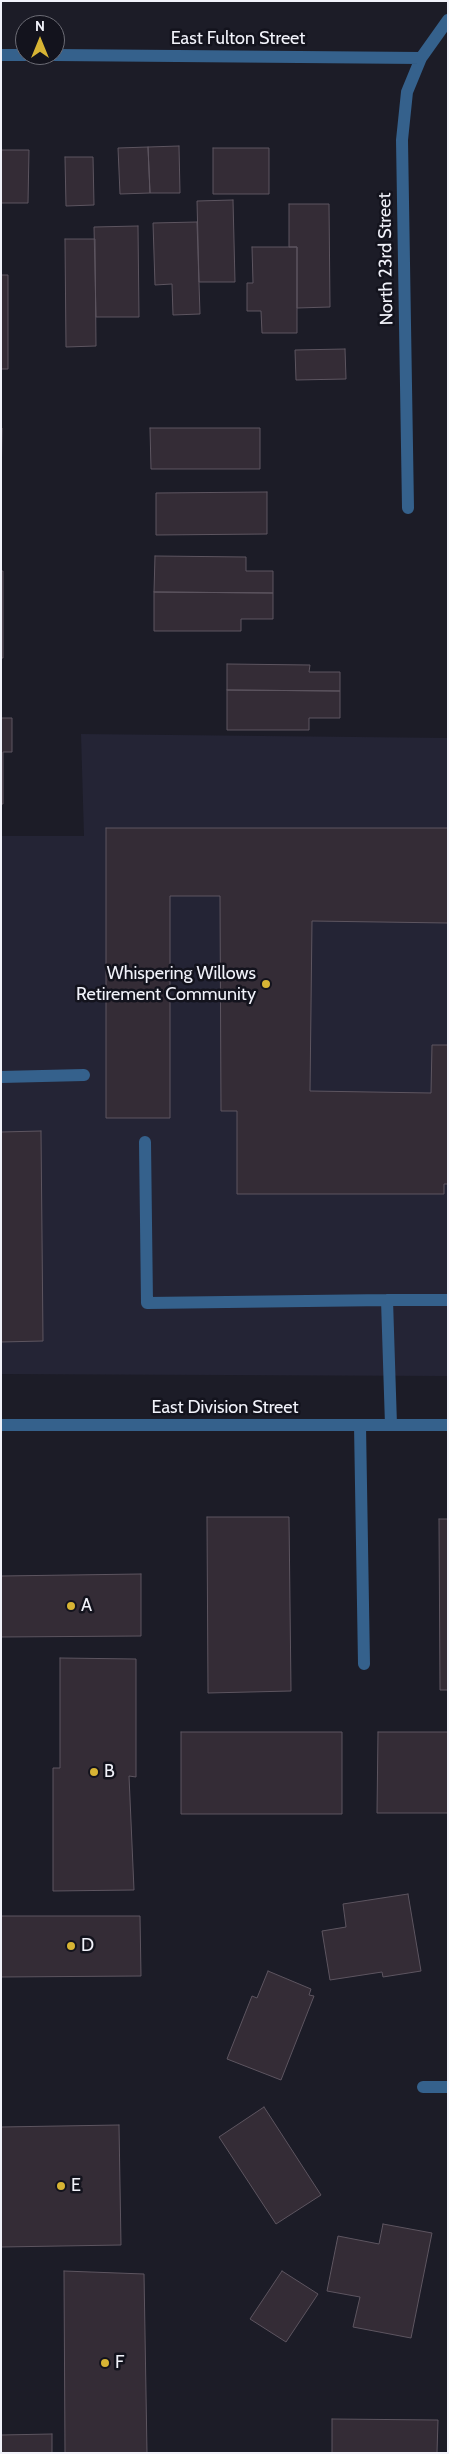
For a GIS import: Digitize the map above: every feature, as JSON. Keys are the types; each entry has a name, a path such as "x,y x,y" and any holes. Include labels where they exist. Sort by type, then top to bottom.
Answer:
{"street":[{"name":"North 23rd Street","path":"408,508 402,140 407,92 421,58 448,20"},
{"path":"1,54 15,55"},
{"name":"East Fulton Street","path":"65,55 421,58"},
{"path":"1,1077 84,1075"},
{"path":"145,1142 147,1303 448,1300"},
{"path":"387,1300 391,1425"},
{"name":"East Division Street","path":"1,1425 448,1425"},
{"path":"360,1425 364,1664"},
{"path":"423,2087 448,2087"}],"shaded area":[{"path":"81,734 448,738 448,1376 1,1374 1,836 84,836"}],"building":[{"path":"179,146 180,193 150,193 148,147"},
{"path":"148,147 150,193 120,194 118,148"},
{"path":"213,148 269,148 269,194 213,194"},
{"path":"1,150 29,150 28,203 1,203"},
{"path":"65,157 93,157 94,205 66,206"},
{"path":"233,200 235,282 199,282 197,201"},
{"path":"289,204 329,204 330,307 297,308 297,247 289,247"},
{"path":"197,222 200,314 173,315 172,284 155,285 153,223"},
{"path":"138,226 139,317 96,317 94,227"},
{"path":"65,239 95,239 96,346 66,347"},
{"path":"252,247 297,247 297,333 262,333 261,311 247,311 247,283 253,283"},
{"path":"1,275 8,275 8,369 1,369"},
{"path":"345,349 346,379 296,380 295,350"},
{"path":"1,428 2,428 1,488"},
{"path":"150,428 260,428 260,469 151,469"},
{"path":"267,492 267,534 156,535 156,493"},
{"path":"155,556 246,557 246,571 273,571 273,593 154,592"},
{"path":"1,571 3,571 3,658 1,658"},
{"path":"154,592 273,593 273,619 241,619 241,631 154,631"},
{"path":"227,664 310,665 309,672 340,672 340,691 227,690"},
{"path":"227,690 340,691 340,718 309,718 309,730 227,730"},
{"path":"1,718 12,718 12,752 3,752 3,804 1,804"},
{"name":"Whispering Willows Retirement Community","path":"106,828 448,828 448,923 312,921 310,1091 431,1093 432,1045 448,1045 448,1184 444,1184 444,1194 237,1194 237,1111 221,1111 220,896 170,896 170,1118 106,1118"},
{"path":"41,1131 43,1341 1,1342 1,1132"},
{"path":"207,1517 289,1517 291,1691 208,1693"},
{"path":"439,1519 448,1519 448,1690 440,1690"},
{"name":"A","path":"141,1574 141,1636 1,1637 1,1576"},
{"name":"B","path":"60,1658 136,1659 136,1777 129,1776 134,1890 53,1891 53,1768 60,1768"},
{"path":"181,1732 342,1732 342,1814 181,1814"},
{"path":"378,1732 448,1732 448,1813 377,1813"},
{"path":"408,1894 421,1971 383,1977 382,1972 330,1980 322,1931 346,1927 343,1904"},
{"name":"D","path":"1,1916 140,1916 141,1976 1,1977"},
{"path":"268,1971 311,1989 309,1995 314,1996 281,2080 227,2059 252,1996 257,1998"},
{"path":"264,2107 321,2195 276,2224 219,2137"},
{"name":"E","path":"119,2125 121,2245 1,2247 1,2127"},
{"path":"383,2224 432,2233 411,2338 353,2327 360,2297 327,2291 338,2236 379,2244"},
{"name":"F","path":"64,2271 144,2274 147,2453 65,2453"},
{"path":"282,2271 318,2294 286,2342 250,2319"},
{"path":"332,2419 438,2420 437,2453 332,2453"},
{"path":"52,2434 52,2453 1,2453 1,2435"}],"place":[{"name":"Whispering Willows Retirement Community","path":"266,984"},
{"name":"A","path":"71,1606"},
{"name":"B","path":"94,1772"},
{"name":"D","path":"71,1946"},
{"name":"E","path":"61,2186"},
{"name":"F","path":"105,2363"}]}
